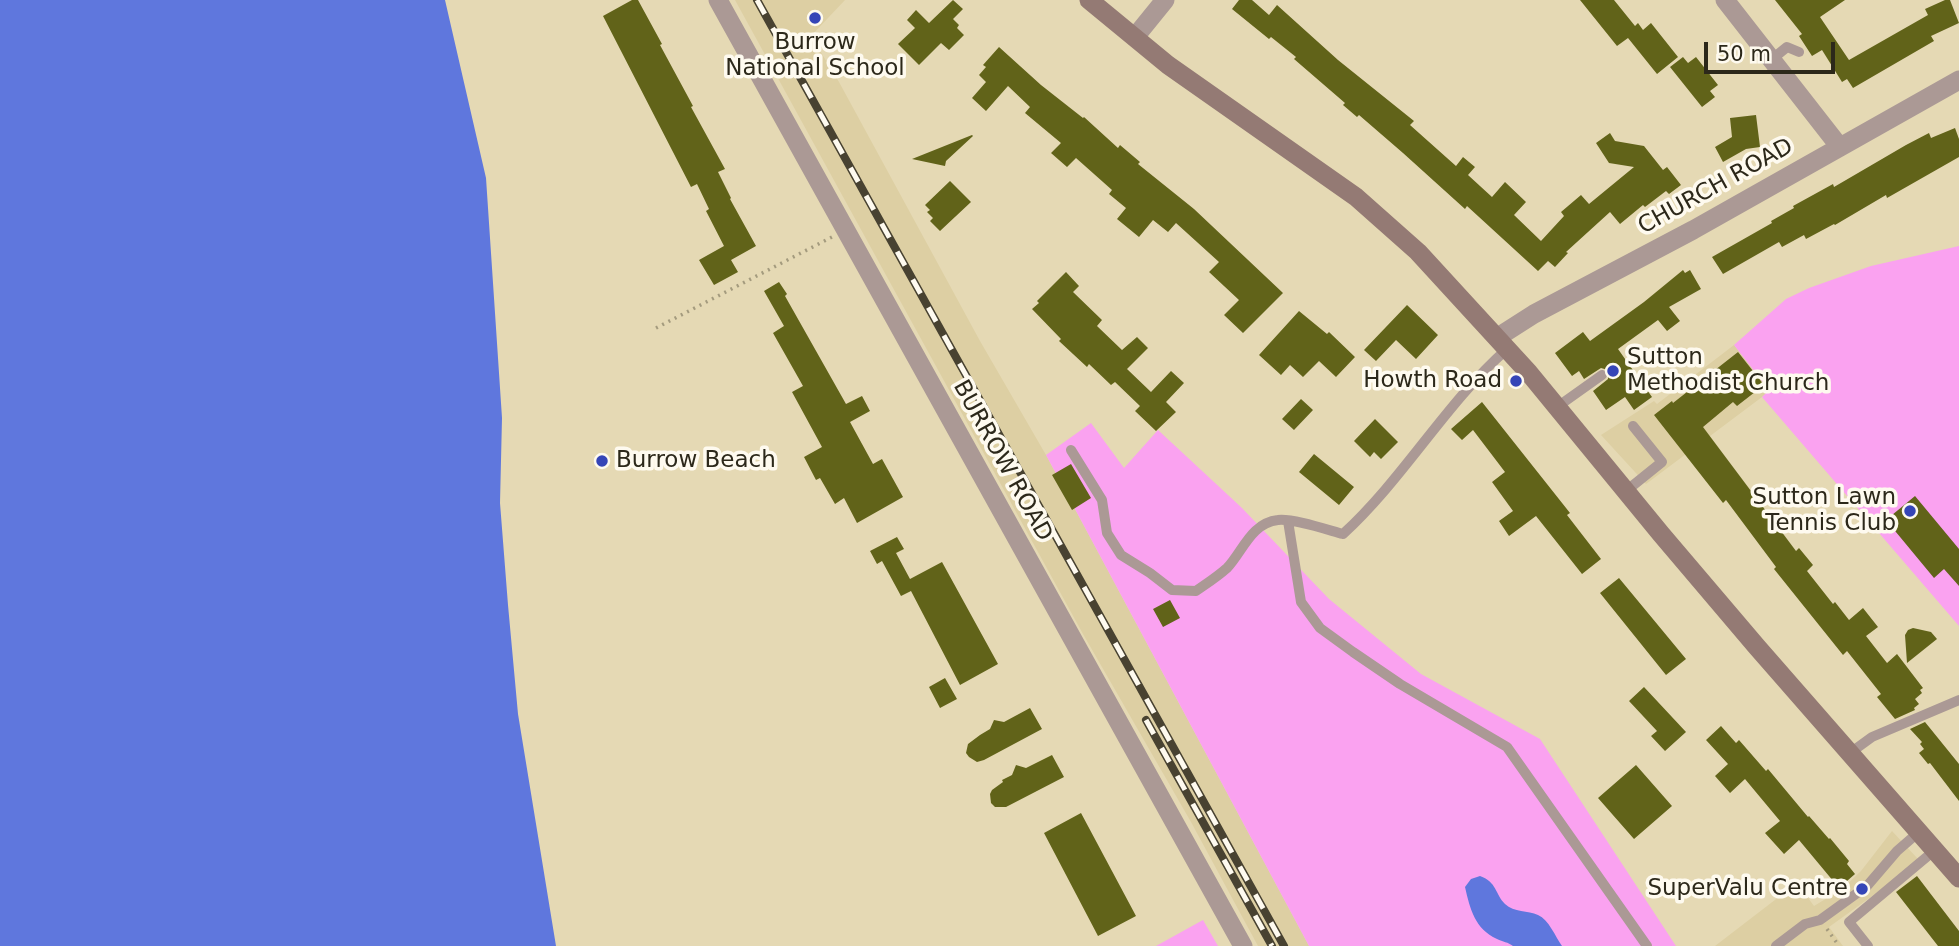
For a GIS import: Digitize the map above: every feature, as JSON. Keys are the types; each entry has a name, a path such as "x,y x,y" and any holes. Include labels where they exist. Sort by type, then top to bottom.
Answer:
{"main road":[{"path":"1089,0 1168,65 1356,197 1418,252 1503,343 1756,647 1959,878"}],"street":[{"name":"BURROW ROAD","path":"718,0 1243,946"},
{"path":"1135,37 1165,0"},
{"path":"1725,0 1839,146"},
{"name":"CHURCH ROAD","path":"1503,343 1534,314 1693,230 1959,80"}],"lane":[{"path":"1772,60 1787,47 1800,52"},
{"path":"1071,450 1102,500 1107,533 1121,555 1172,590 1196,591 1228,566 1258,528 1278,520 1307,524 1343,534 1369,510 1489,365 1503,343"},
{"path":"1557,407 1602,375"},
{"path":"1626,491 1662,462 1633,426"},
{"path":"1288,521 1301,602 1320,628 1400,684 1507,747 1647,946"},
{"path":"1850,753 1872,737 1959,700"},
{"path":"1776,946 1805,924 1820,920 1867,886 1920,831"},
{"path":"1868,946 1849,922 1935,850"}],"path":[{"path":"656,328 818,245"}],"shaded area":[{"path":"735,0 845,0 811,36 1046,455 1309,946 1258,946 1191,822 1083,634"},
{"name":"Sutton Lawn Tennis Club","path":"1959,246 1959,626 1762,397 1769,390 1734,345 1786,299 1809,288 1871,266"},
{"path":"1734,345 1770,391 1646,484 1601,435 1654,401 1657,404"},
{"path":"1091,423 1124,468 1158,430 1242,508 1329,599 1421,674 1540,739 1676,946 1309,946 1046,455"},
{"name":"SuperValu Centre","path":"1892,831 1918,859 1829,927 1843,946 1715,946 1797,883 1814,906 1842,889 1861,871"},
{"path":"1203,920 1218,946 1156,946"}],"water":[{"path":"0,0 445,0 486,178 502,418 500,503 508,605 518,714 556,946 0,946"},
{"path":"1480,876 1490,882 1509,907 1542,917 1562,946 1513,946 1483,930 1472,910 1465,887 1471,879"}],"building":[{"path":"632,0 638,0 662,44 660,45 693,106 691,107 725,169 718,172 756,246 731,260 738,272 714,285 699,260 724,246 706,211 709,209 697,184 691,187 603,16"},
{"path":"953,0 963,9 953,19 964,35 949,50 941,43 919,65 898,44 915,28 907,20 916,10 929,23"},
{"path":"1239,0 1252,0 1269,15 1277,5 1338,60 1414,121 1410,125 1456,166 1463,157 1475,167 1468,175 1492,197 1505,182 1526,202 1514,215 1541,241 1564,216 1561,212 1581,195 1589,204 1634,167 1609,163 1596,143 1610,133 1615,141 1644,146 1663,170 1667,167 1681,185 1669,194 1666,191 1645,207 1643,205 1620,224 1610,212 1566,252 1568,253 1555,267 1548,261 1538,271 1467,206 1465,209 1359,115 1357,117 1343,105 1345,103 1294,59 1296,57 1232,9"},
{"path":"1580,0 1614,0 1635,26 1638,23 1643,30 1651,23 1678,57 1657,74 1628,38 1617,46"},
{"path":"1775,0 1845,0 1820,17 1849,60 1928,15 1925,9 1945,0 1950,0 1959,23 1931,36 1934,41 1853,88 1847,79 1842,82 1822,50 1812,56 1799,36 1802,34"},
{"path":"999,47 1118,148 1120,145 1140,162 1138,164 1194,209 1283,293 1243,333 1224,315 1239,300 1209,272 1219,262 1176,223 1168,232 1153,220 1139,237 1117,219 1126,208 1109,194 1112,190 1076,158 1067,167 1051,153 1061,143 1025,113 1030,107 1008,86 986,111 972,98 986,82 979,75 986,67 983,65"},
{"path":"1683,57 1688,63 1696,57 1718,85 1710,91 1715,97 1702,107 1670,67"},
{"path":"1756,115 1760,147 1746,149 1723,162 1715,147 1732,137 1730,118"},
{"path":"1955,128 1959,139 1959,157 1887,198 1886,195 1806,239 1804,235 1782,247 1779,242 1723,274 1712,257 1772,223 1771,221 1794,208 1793,206 1833,184 1834,187 1906,145 1929,133 1931,138"},
{"path":"972,135 946,161 945,166 912,159"},
{"path":"950,181 971,202 940,231 930,221 933,218 925,205"},
{"path":"1683,270 1685,273 1690,270 1701,289 1669,307 1680,321 1667,331 1658,320 1618,349 1652,397 1634,410 1625,397 1606,410 1593,391 1608,379 1608,370 1601,368 1584,379 1579,371 1572,376 1555,353 1583,332 1590,341"},
{"path":"1066,272 1079,286 1073,292 1102,320 1097,326 1122,350 1137,337 1148,348 1127,369 1151,392 1171,371 1184,383 1166,402 1176,412 1156,431 1135,411 1140,406 1115,382 1111,385 1089,364 1087,367 1059,341 1061,339 1032,309"},
{"path":"779,282 846,404 862,396 870,411 850,422 873,464 882,459 903,497 857,523 844,498 835,504 820,478 816,480 804,457 822,447 792,392 803,386 773,333 784,326 764,291"},
{"path":"1407,305 1438,335 1416,359 1396,340 1376,361 1364,350"},
{"path":"1299,311 1327,334 1329,332 1355,357 1336,377 1319,361 1303,377 1290,365 1281,375 1259,355"},
{"path":"1738,352 1764,385 1737,406 1733,402 1703,427 1796,551 1799,548 1813,565 1807,571 1833,604 1835,602 1849,620 1863,608 1878,627 1866,636 1887,663 1897,654 1923,688 1920,690 1922,693 1915,699 1919,704 1915,710 1895,719 1877,697 1881,694 1847,651 1843,655 1774,569 1776,567 1726,500 1723,503 1654,415"},
{"path":"1301,399 1313,410 1294,430 1282,419"},
{"path":"1482,402 1570,513 1567,515 1601,559 1582,574 1536,516 1509,536 1499,521 1513,511 1492,482 1505,472 1473,430 1462,440 1451,429"},
{"path":"1375,419 1398,442 1381,459 1374,452 1370,457 1354,441"},
{"path":"1314,454 1354,487 1339,505 1299,472"},
{"path":"1071,464 1091,498 1072,510 1052,475"},
{"path":"1915,496 1959,549 1959,586 1944,569 1934,578 1886,520"},
{"path":"897,537 904,549 896,553 910,579 942,562 998,664 960,685 911,591 901,596 882,561 877,564 870,551"},
{"path":"1619,578 1686,659 1666,675 1600,593"},
{"path":"1170,600 1180,618 1163,627 1153,609"},
{"path":"1913,628 1931,632 1937,639 1907,663 1905,635"},
{"path":"945,678 957,699 940,708 929,687"},
{"path":"1644,687 1686,732 1665,751 1651,736 1657,731 1629,701"},
{"path":"1030,708 1042,729 984,760 977,762 969,757 966,753 968,744 990,729 994,720 1004,722"},
{"path":"1925,722 1959,764 1959,801 1919,753 1924,749 1920,744 1922,742 1910,729"},
{"path":"1721,726 1736,743 1739,740 1766,771 1768,769 1849,861 1847,864 1855,874 1839,888 1799,840 1784,854 1765,833 1780,821 1745,779 1730,793 1715,776 1728,764 1706,740"},
{"path":"1052,755 1064,777 1006,807 995,807 991,803 992,790 1012,775 1016,765 1026,768"},
{"path":"1636,765 1672,806 1634,839 1598,798"},
{"path":"1081,813 1136,916 1098,936 1044,833"},
{"path":"1917,876 1959,931 1959,946 1938,946 1896,892"}],"railway":[{"path":"757,0 1284,946"},
{"path":"1146,720 1272,946"}],"place":[{"name":"Burrow National School","path":"815,18"},
{"name":"Sutton Methodist Church","path":"1613,371"},
{"name":"Howth Road","path":"1516,381"},
{"name":"Burrow Beach","path":"602,461"},
{"name":"Sutton Lawn Tennis Club","path":"1910,511"},
{"name":"SuperValu Centre","path":"1862,889"}]}
